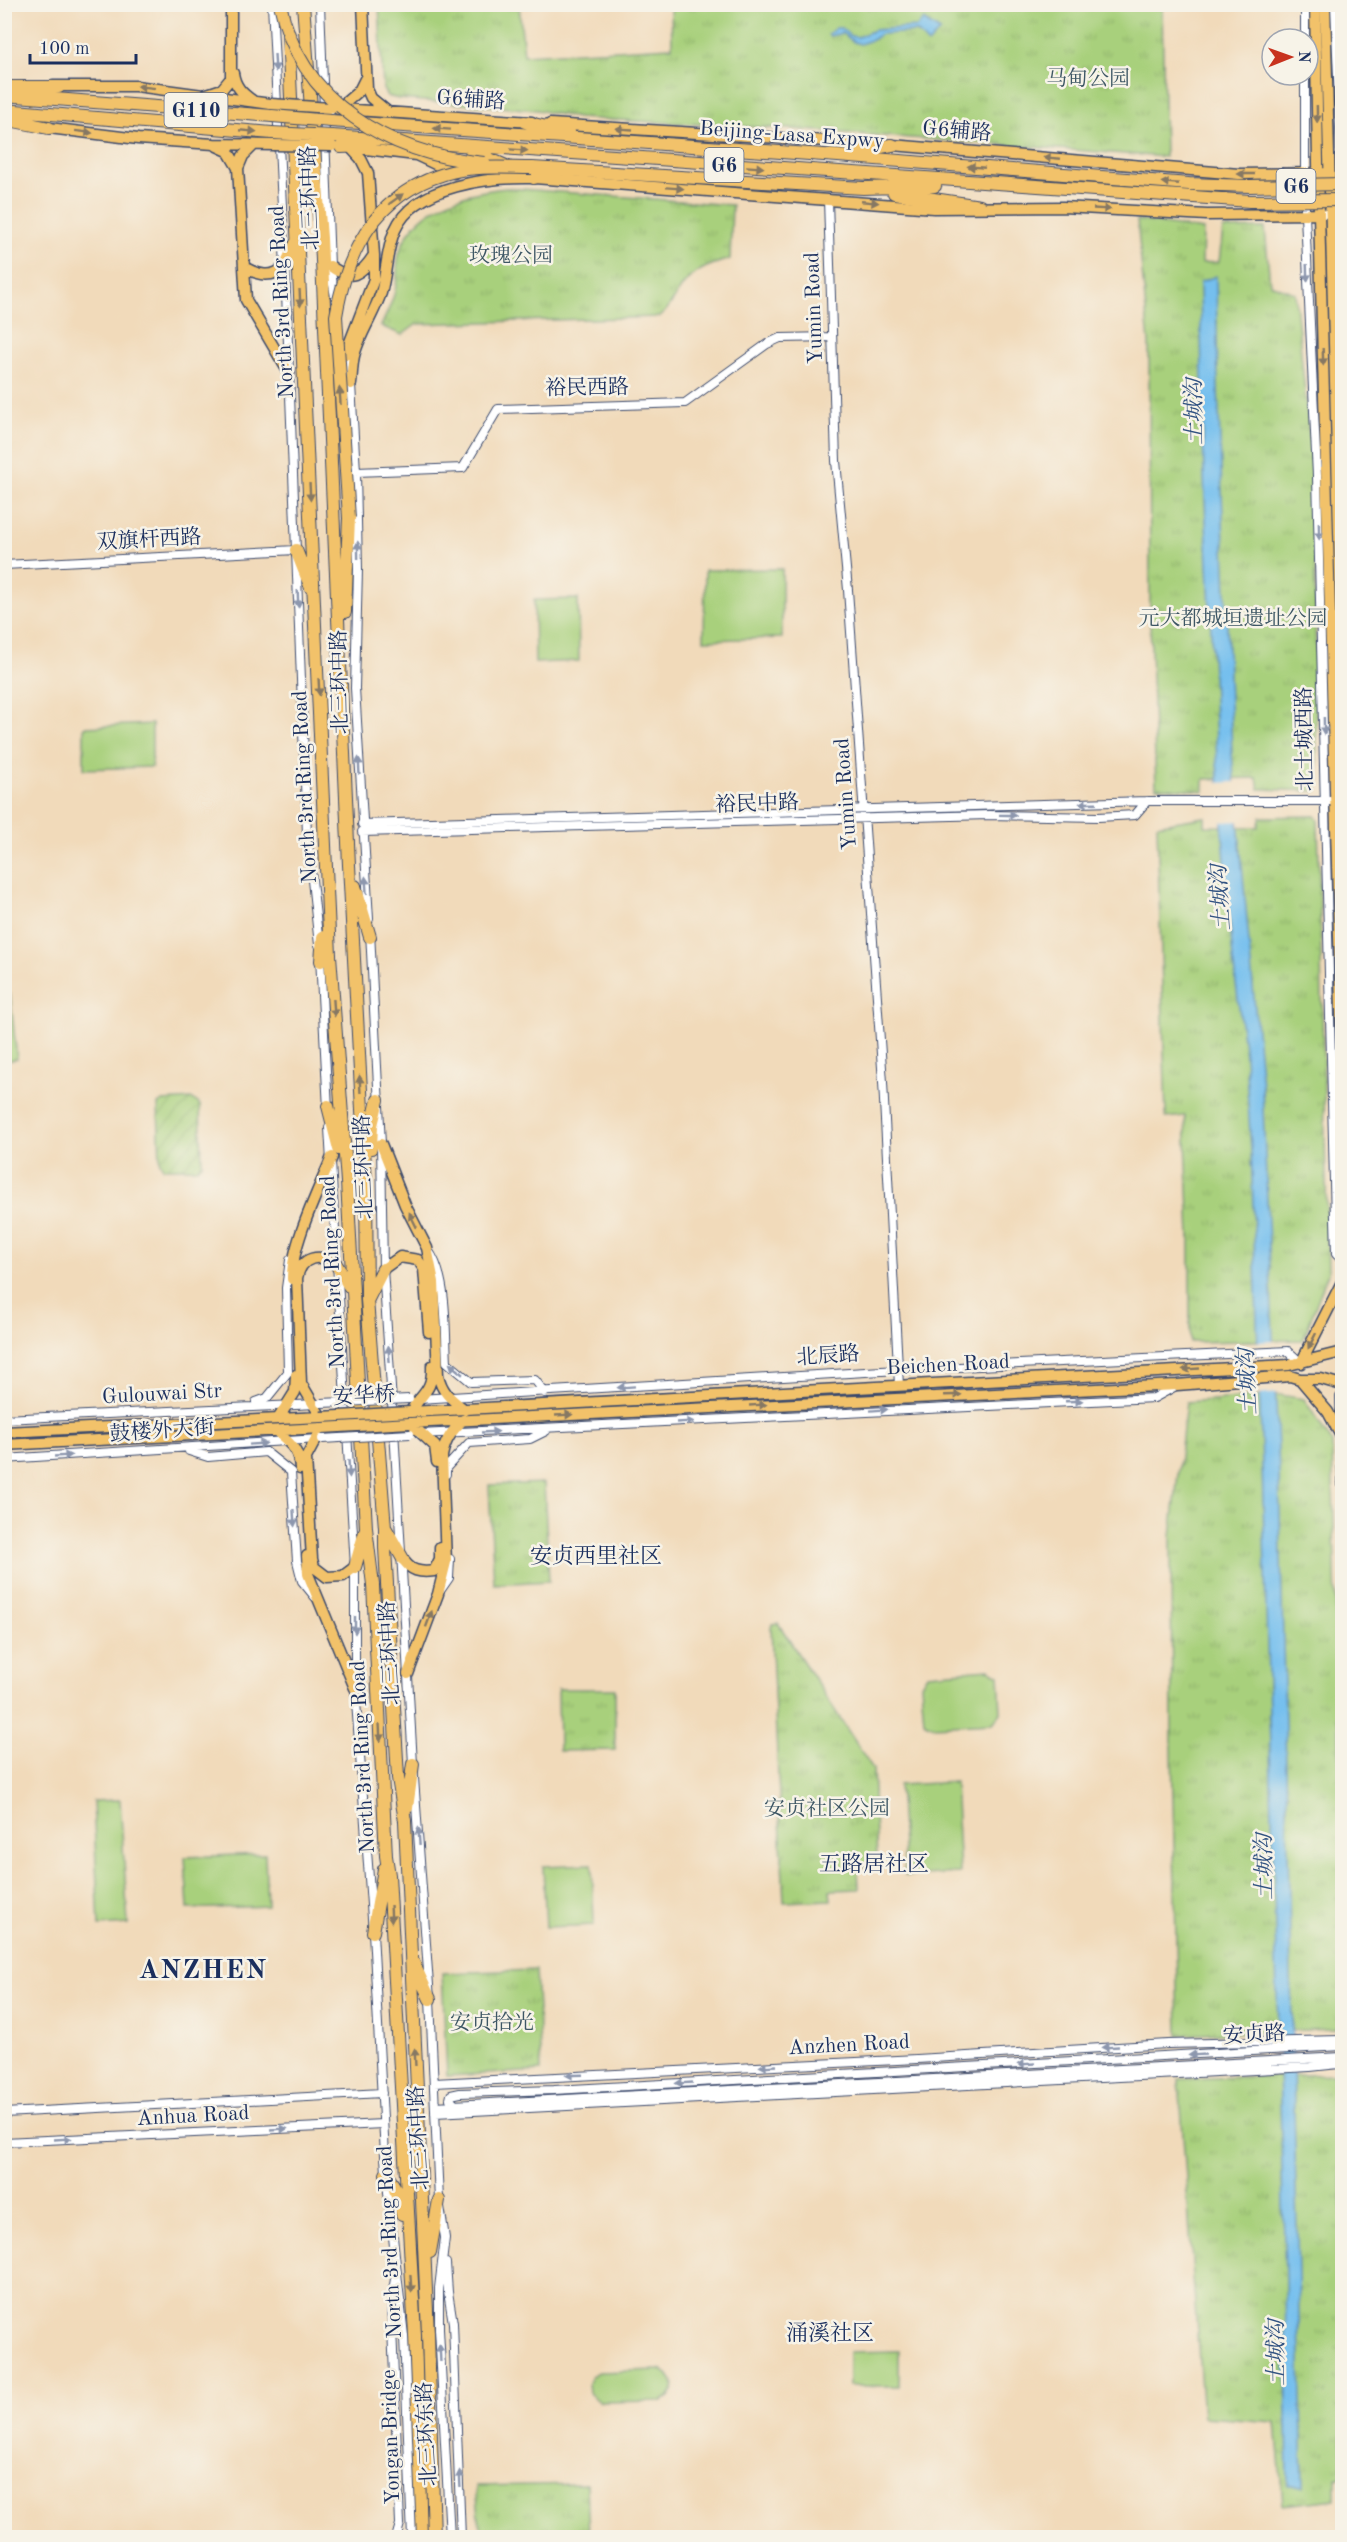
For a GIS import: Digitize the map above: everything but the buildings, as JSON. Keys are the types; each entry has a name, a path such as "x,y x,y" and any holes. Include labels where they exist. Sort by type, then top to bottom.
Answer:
{"highway":[{"name":"North 3rd Ring Road","path":"303,5 321,238 366,1185 368,1300 385,1528 398,1778 405,1821 426,2262 434,2331 434,2538"},
{"path":"284,6 295,49 311,77 340,106 376,133 402,144 447,157 533,173"},
{"name":"North 3rd Ring Road","path":"284,6 298,239 330,955 347,1182 351,1290 366,1528 373,1585 408,2232 409,2335 423,2538"},
{"path":"4,87 59,87"},
{"name":"G110","path":"4,95 272,110"},
{"name":"G110","path":"4,110 273,139"},
{"name":"G6","path":"272,110 333,113"},
{"name":"Beijing-Lasa Expwy","path":"333,113 605,141 838,156 1189,184 1250,186 1342,184"},
{"path":"4,120 49,128"},
{"path":"525,122 605,141"},
{"name":"G6","path":"273,139 339,144"},
{"name":"Beijing-Lasa Expwy","path":"339,144 462,146 1250,201 1342,200"},
{"path":"838,156 892,145"},
{"path":"462,146 533,173"},
{"path":"342,685 349,518 336,316 340,288 359,242 383,209 401,196 437,177 474,168 533,173 639,176 863,188 1009,184"},
{"path":"863,188 980,206"},
{"path":"321,238 330,266"},
{"path":"285,267 298,239"},
{"path":"296,550 315,599"},
{"path":"349,865 370,937"},
{"path":"321,961 328,873"},
{"path":"366,1185 371,1161 372,1125 378,1100"},
{"path":"328,1106 347,1182"},
{"path":"336,1264 351,1290"},
{"path":"368,1300 383,1269"},
{"path":"354,1567 366,1528"},
{"path":"385,1528 403,1559"},
{"path":"405,1821 413,1764"},
{"path":"373,1932 386,1856"},
{"path":"410,1957 430,1999"},
{"path":"386,2174 394,2186 408,2232"},
{"path":"426,2262 432,2247 439,2200"}],"main road":[{"path":"204,95 222,90 231,78 231,4"},
{"path":"1315,4 1342,645"},
{"path":"1323,173 1325,4"},
{"path":"362,5 365,78 371,98 388,112"},
{"path":"232,69 235,83 245,95 272,110"},
{"path":"333,113 359,92 365,78"},
{"path":"4,81 59,87 136,86 256,102"},
{"name":"G6辅路","path":"333,113 388,112 892,145 1239,174 1323,173"},
{"path":"4,124 138,139 214,144 254,145 273,139"},
{"path":"214,144 228,151 238,168"},
{"path":"339,144 416,155 470,181"},
{"path":"339,144 361,159 368,172 375,255 374,279 369,296 345,355"},
{"path":"254,145 243,156 238,168 246,300 289,373"},
{"path":"368,172 380,151"},
{"path":"351,384 354,355 378,302 390,242 396,226 407,213 422,202 470,181 533,173 934,208 1063,207 1207,215 1324,214"},
{"name":"北土城西路","path":"1324,214 1342,1043"},
{"path":"330,266 339,273 356,275 364,270 375,255"},
{"path":"244,267 263,275 279,273 285,267"},
{"path":"381,1144 405,1205 427,1248 434,1282 438,1375 441,1388 464,1415"},
{"path":"278,1419 295,1392 296,1383 292,1274 299,1241 332,1157"},
{"path":"336,1264 323,1257 312,1258 300,1266 297,1278 301,1383 307,1395 318,1404 321,1431 306,1458 306,1469 314,1567 327,1577 343,1576 354,1567"},
{"path":"383,1269 400,1257 418,1260 424,1269 432,1376 428,1391 414,1399 410,1423"},
{"path":"1293,1373 1301,1363 1342,1282"},
{"path":"1301,1363 1342,1352"},
{"name":"Beichen Road","path":"464,1415 1250,1365 1293,1373"},
{"path":"410,1423 464,1415 1177,1385 1293,1373 1342,1385"},
{"path":"1293,1373 1328,1412 1342,1437"},
{"path":"408,1674 438,1594 446,1562 442,1456 450,1434 464,1415"},
{"path":"4,1432 278,1419 321,1431"},
{"path":"403,1559 408,1568 425,1572 434,1571 440,1560 435,1446 410,1423"},
{"name":"安华桥","path":"321,1431 410,1423"},
{"path":"276,1431 295,1446 300,1456 308,1574 355,1688"},
{"name":"鼓楼外大街","path":"4,1445 276,1431 321,1431"}],"street":[{"name":"北三环中路","path":"272,4 285,267 307,834 321,961 354,1567 355,1688 373,1932 386,2174 397,2270 409,2335"},
{"name":"北三环中路","path":"320,4 330,266 351,384 356,472 358,569 355,672 381,1144 383,1269 403,1559 413,1764 430,1999 439,2200 445,2238 434,2331"},
{"path":"1305,4 1305,27"},
{"path":"1335,4 1342,177"},
{"path":"1305,87 1305,173"},
{"name":"G6辅路","path":"1323,173 1342,172"},
{"name":"北土城西路","path":"1305,173 1317,476 1338,801 1336,1254 1342,1260"},
{"path":"1274,174 1275,216"},
{"name":"Yumin Road","path":"828,199 836,461 865,814 883,1082 899,1386"},
{"path":"1324,214 1342,213"},
{"name":"裕民西路","path":"356,472 463,468 498,409 685,403 767,344 780,338 832,337"},
{"name":"双旗杆西路","path":"4,565 296,550"},
{"name":"裕民中路","path":"865,814 1126,816 1135,815 1147,801"},
{"name":"裕民中路","path":"362,828 865,814 1147,801 1210,803 1338,801"},
{"path":"1338,801 1342,812"},
{"path":"182,1411 200,1405 264,1400 286,1375 288,1368 287,1274 291,1257 299,1241"},
{"path":"427,1248 436,1260 441,1280 447,1362 471,1382 535,1380 545,1393"},
{"name":"北辰路","path":"414,1399 545,1393 898,1370 1288,1351 1301,1363"},
{"path":"423,1434 1154,1398 1177,1385"},
{"path":"1342,1395 1340,1397 1342,1485"},
{"name":"安华桥","path":"318,1404 414,1399"},
{"name":"Gulouwai Str","path":"4,1419 318,1404"},
{"name":"安华桥","path":"321,1431 410,1423"},
{"path":"438,1594 449,1578 446,1468 469,1443 530,1439 549,1429"},
{"name":"鼓楼外大街","path":"4,1459 289,1442 321,1431"},
{"path":"183,1449 208,1457 266,1452 291,1472 297,1561 302,1581 321,1605"},
{"path":"1309,2044 1342,2040"},
{"name":"Anzhen Road","path":"434,2083 1224,2042 1267,2041 1309,2044"},
{"path":"1224,2042 1241,2052"},
{"name":"安贞路","path":"795,2076 1267,2051 1309,2044 1342,2046"},
{"name":"安贞路","path":"1268,2064 1342,2060"},
{"path":"795,2076 804,2064"},
{"path":"435,2109 622,2103 1268,2064"},
{"name":"Anzhen Road","path":"435,2109 455,2104 824,2084 1268,2064"},
{"path":"600,2073 619,2086"},
{"name":"Anzhen Road","path":"464,2093 795,2076"},
{"path":"455,2104 450,2099 452,2096 464,2093 491,2079"},
{"path":"824,2084 832,2091"},
{"name":"Anhua Road","path":"4,2113 382,2093"},
{"path":"622,2103 629,2095"},
{"name":"Anhua Road","path":"4,2142 383,2124"},
{"path":"445,2238 448,2292 453,2323 461,2538"},
{"path":"396,2538 400,2524 391,2302 397,2270"},
{"name":"北三环东路","path":"434,2331 450,2538"},
{"name":"Yongan Bridge","path":"409,2335 412,2538"}],"green space":[{"name":"马甸公园","path":"379,5 519,5 524,55 672,47 671,5 1162,5 1165,157 791,129 578,118 537,110 399,99 387,96 383,89"},
{"name":"玫瑰公园","path":"507,188 732,205 730,259 708,266 689,278 659,317 417,324 402,335 381,326 395,291 399,254 415,224 442,205 457,198"},
{"name":"元大都城垣遗址公园","path":"1137,220 1203,230 1202,263 1219,262 1223,229 1265,228 1270,284 1295,293 1314,483 1317,791 1259,789 1257,778 1204,779 1204,791 1156,787 1150,621 1149,342"},
{"path":"782,569 782,638 704,640 705,570"},
{"path":"578,599 579,661 535,663 534,600"},
{"path":"152,724 152,767 84,769 84,727"},
{"path":"1315,816 1318,820 1328,1273 1303,1340 1190,1342 1190,1238 1185,1116 1166,1118 1157,825 1205,817 1205,826 1258,827 1261,817"},
{"path":"5,994 10,994 17,1059 5,1061"},
{"path":"193,1099 200,1105 202,1164 197,1168 164,1168 160,1163 158,1104 163,1101"},
{"path":"1280,1395 1304,1399 1332,1443 1342,1861 1342,2027 1178,2035 1172,1749 1171,1537 1186,1402"},
{"path":"544,1483 549,1581 494,1584 489,1485"},
{"name":"安贞社区公园","path":"778,1623 873,1769 877,1860 858,1869 859,1889 830,1890 831,1900 784,1902 771,1628 772,1624"},
{"path":"989,1669 999,1675 1001,1713 993,1723 932,1726 924,1722 921,1684 927,1674"},
{"path":"558,1689 615,1689 615,1750 559,1751"},
{"path":"955,1782 960,1873 905,1876 899,1785"},
{"path":"120,1800 128,1924 99,1926 93,1801"},
{"path":"265,1854 267,1906 188,1909 185,1857"},
{"path":"592,1864 594,1925 546,1927 543,1866"},
{"name":"安贞拾光","path":"536,1970 541,2071 447,2076 442,1973"},
{"path":"1336,2074 1342,2077 1342,2476 1336,2477 1336,2499 1283,2505 1276,2422 1203,2417 1179,2079"},
{"path":"899,2351 899,2386 849,2386 849,2352"},
{"path":"660,2370 670,2377 674,2385 671,2394 662,2401 600,2402 589,2393 588,2383 591,2376 599,2372"},
{"path":"587,2484 589,2537 481,2537 476,2486"}],"water":[{"path":"923,20 940,31 928,44 917,32 881,34 860,44 842,33 830,36 828,34 836,28 841,28 851,36 858,37 874,30 917,27"},
{"path":"1216,276 1232,754 1262,1086 1279,1472 1303,2486 1288,2486 1285,2277 1251,1149 1245,1056 1233,959 1217,763 1204,478 1200,282"}],"pier":[{"path":"1237,782 1240,821 1219,822 1216,783"},
{"path":"1277,1341 1279,1393 1257,1395 1255,1342"}],"district":[{"name":"安贞西里社区","path":"596,1555"},
{"name":"五路居社区","path":"874,1863"},
{"name":"ANZHEN","path":"203,1969"},
{"name":"涌溪社区","path":"830,2332"}],"water label":[{"name":"土城沟","path":"1193,412"},
{"name":"土城沟","path":"1219,898"},
{"name":"土城沟","path":"1246,1382"},
{"name":"土城沟","path":"1263,1867"},
{"name":"土城沟","path":"1275,2353"}]}
